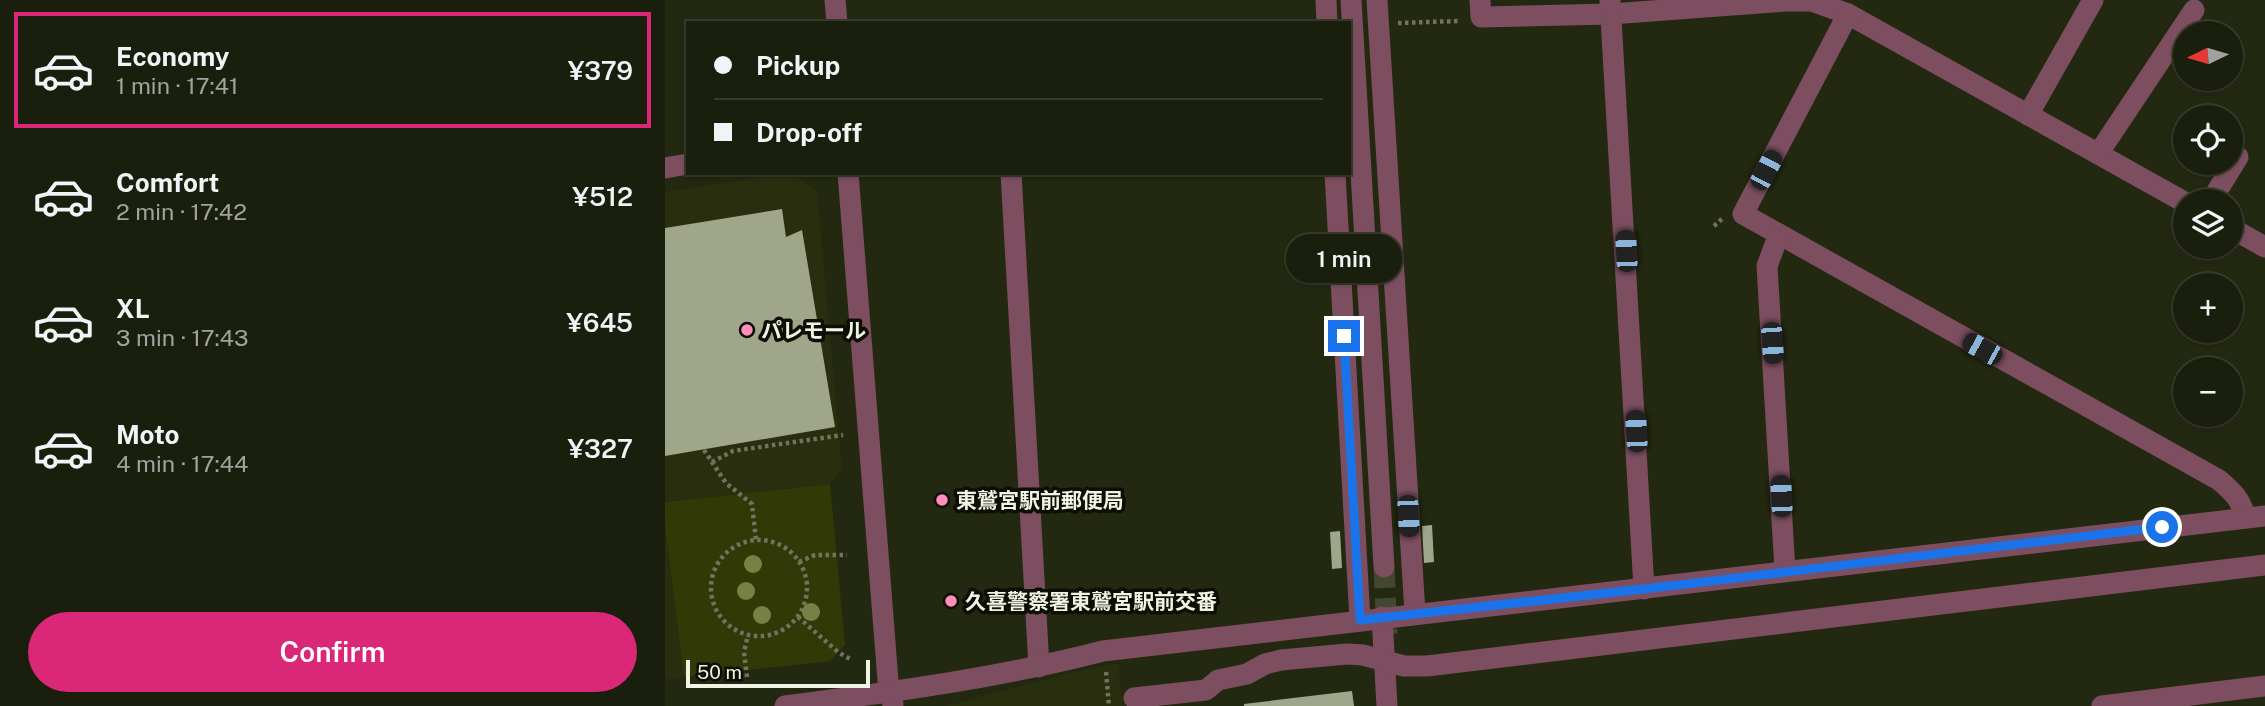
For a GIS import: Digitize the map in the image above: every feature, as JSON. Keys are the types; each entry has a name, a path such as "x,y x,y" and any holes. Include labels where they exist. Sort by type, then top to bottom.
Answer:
{"street":[{"path":"835,0 837,21"},
{"path":"1326,0 1327,21"},
{"path":"1352,0 1384,567"},
{"path":"1377,0 1415,614"},
{"path":"2028,115 2093,0"},
{"path":"1480,9 1812,1 1848,14 2173,196"},
{"path":"1611,7 1644,589"},
{"path":"2098,154 2194,10"},
{"path":"1848,14 1743,215 2219,480 2255,517"},
{"path":"665,168 686,164"},
{"path":"848,175 889,702"},
{"path":"1011,175 1039,667"},
{"path":"1335,175 1360,620"},
{"path":"1779,234 1767,267 1785,571"},
{"path":"2243,235 2265,247"},
{"path":"785,706 889,702 961,682 1103,651 2255,517"},
{"path":"1134,698 1207,698 1217,680 1247,674 1265,664 1281,660 1347,654 1363,655 1404,666 1427,666 2265,565"},
{"path":"1382,617 1387,706"},
{"path":"2102,706 2265,686"}],"path":[{"path":"1396,23 1467,21 1480,9"},
{"path":"712,462 733,451 843,435"},
{"path":"704,450 726,483 752,504 756,540"},
{"path":"756,540 772,542 786,548 799,562 807,588 797,617 785,628 771,635 748,635 738,632 724,622 715,608 711,592 712,577 718,562 728,551 741,543 756,540"},
{"path":"799,562 815,555 847,555"},
{"path":"797,617 849,659"},
{"path":"747,677 744,652 748,635"},
{"path":"1103,651 1109,706"}],"shaded area":[{"name":"パレモール","path":"778,175 794,175 817,191 842,469 830,484 665,502 665,192"},
{"path":"830,484 845,645 830,661 684,677 665,527 665,502"},
{"path":"665,527 684,677 665,680"},
{"path":"1118,663 1123,706 945,706 1082,670"}],"building":[{"name":"パレモール","path":"782,209 786,237 802,230 835,427 665,456 665,228"},
{"path":"1432,525 1434,562 1424,563 1422,526"},
{"path":"1340,531 1342,568 1332,569 1330,532"},
{"path":"1352,691 1354,706 1244,706 1244,704"}],"tunnel":[{"path":"1384,567 1387,634"}],"place":[{"name":"パレモール","path":"747,330"},
{"name":"東鷲宮駅前郵便局","path":"942,500"},
{"name":"久喜警察署東鷲宮駅前交番","path":"951,601"}],"route":[{"path":"1344,336 1360,620 2162,527"}]}
